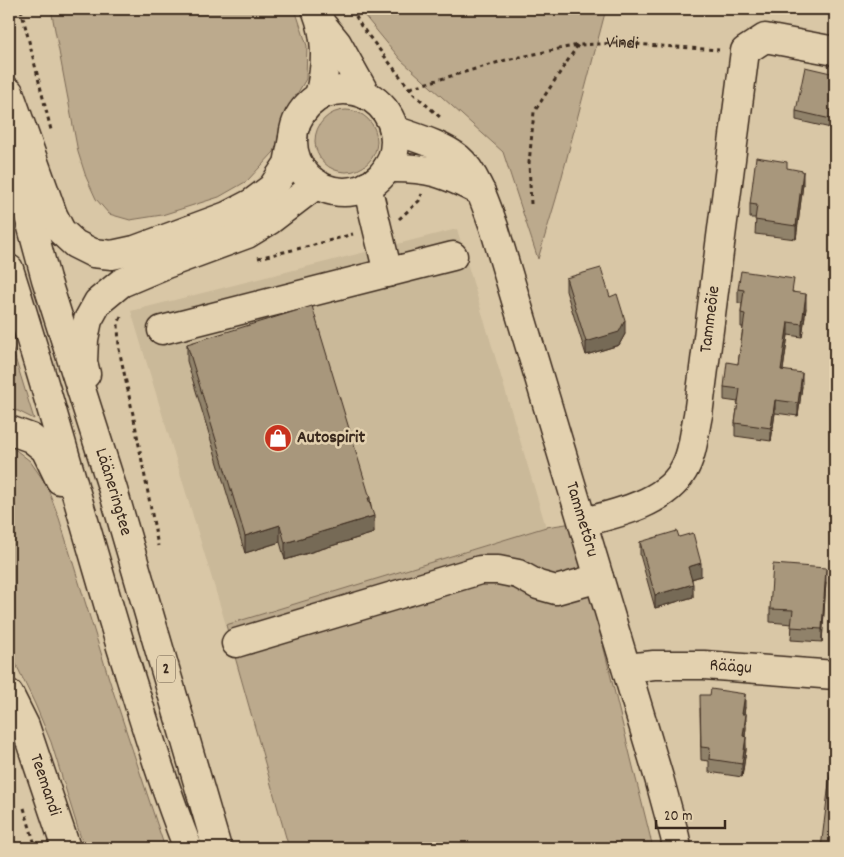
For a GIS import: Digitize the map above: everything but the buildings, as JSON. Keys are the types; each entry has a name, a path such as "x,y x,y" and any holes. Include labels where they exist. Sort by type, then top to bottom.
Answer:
{"main road":[{"path":"320,17 366,95"},
{"path":"319,96 326,60 320,17"},
{"path":"745,51 765,38 835,51"},
{"name":"Tammeõie","path":"583,522 633,509 656,497 671,486 683,472 689,458 698,416 745,51"},
{"path":"9,92 53,215 61,231 75,244 94,253 112,255 135,250 227,216 252,203 272,188 288,164 293,138 297,122 306,107 319,96 335,91 351,90 366,95 379,104 388,116 394,130 395,146 391,162 381,176 367,186 351,192 334,191 318,184 307,176 299,165 294,152 293,138"},
{"name":"Tammetõru","path":"394,130 434,158"},
{"name":"Lääneringtee","path":"9,136 46,278 113,490 218,848"},
{"name":"Tammetõru","path":"387,168 406,168 434,158 459,159 473,177 481,192 494,227 583,522 659,778 675,837 676,848"},
{"path":"113,490 83,362 84,339 88,320 98,302 121,283 247,234 270,220 318,184"},
{"path":"367,186 388,273"},
{"path":"162,330 453,256"},
{"name":"Lääneringtee","path":"9,269 149,738 188,848"},
{"path":"9,430 31,438 45,449 87,532"},
{"path":"236,643 480,570 498,570 518,574 538,586 556,590 599,578"},
{"name":"Räägu","path":"626,668 654,665 704,665 835,675"},
{"name":"Teemandi","path":"9,694 25,726 66,848"}],"path":[{"path":"21,9 52,130"},
{"path":"256,259 314,246 377,228 398,220 419,201 434,158 441,119 413,93 361,26 352,9"},
{"name":"Vindi","path":"410,88 506,60 578,45 618,44 745,51"},
{"path":"531,204 529,162 534,112 578,45"},
{"path":"123,312 118,324 119,349 158,548"}],"shaded area":[{"path":"51,9 295,9 307,46 306,79 282,128 274,152 247,181 219,197 162,215 130,220 109,214 96,199 78,152"},
{"path":"359,9 606,9 556,199 538,259 503,152 401,60"},
{"path":"340,110 352,110 368,119 375,129 377,141 375,153 368,163 352,172 340,172 329,167 320,158 315,147 315,135 320,124 329,115"},
{"path":"457,229 546,527 226,625 131,311"},
{"path":"12,348 34,419 18,411 9,410 9,361"},
{"path":"9,446 30,461 46,484 59,518 111,685 165,848 84,848 51,742 9,651"},
{"path":"573,523 653,848 289,848 226,625 546,527"}],"place":[{"name":"Autospirit","path":"278,438"}]}
